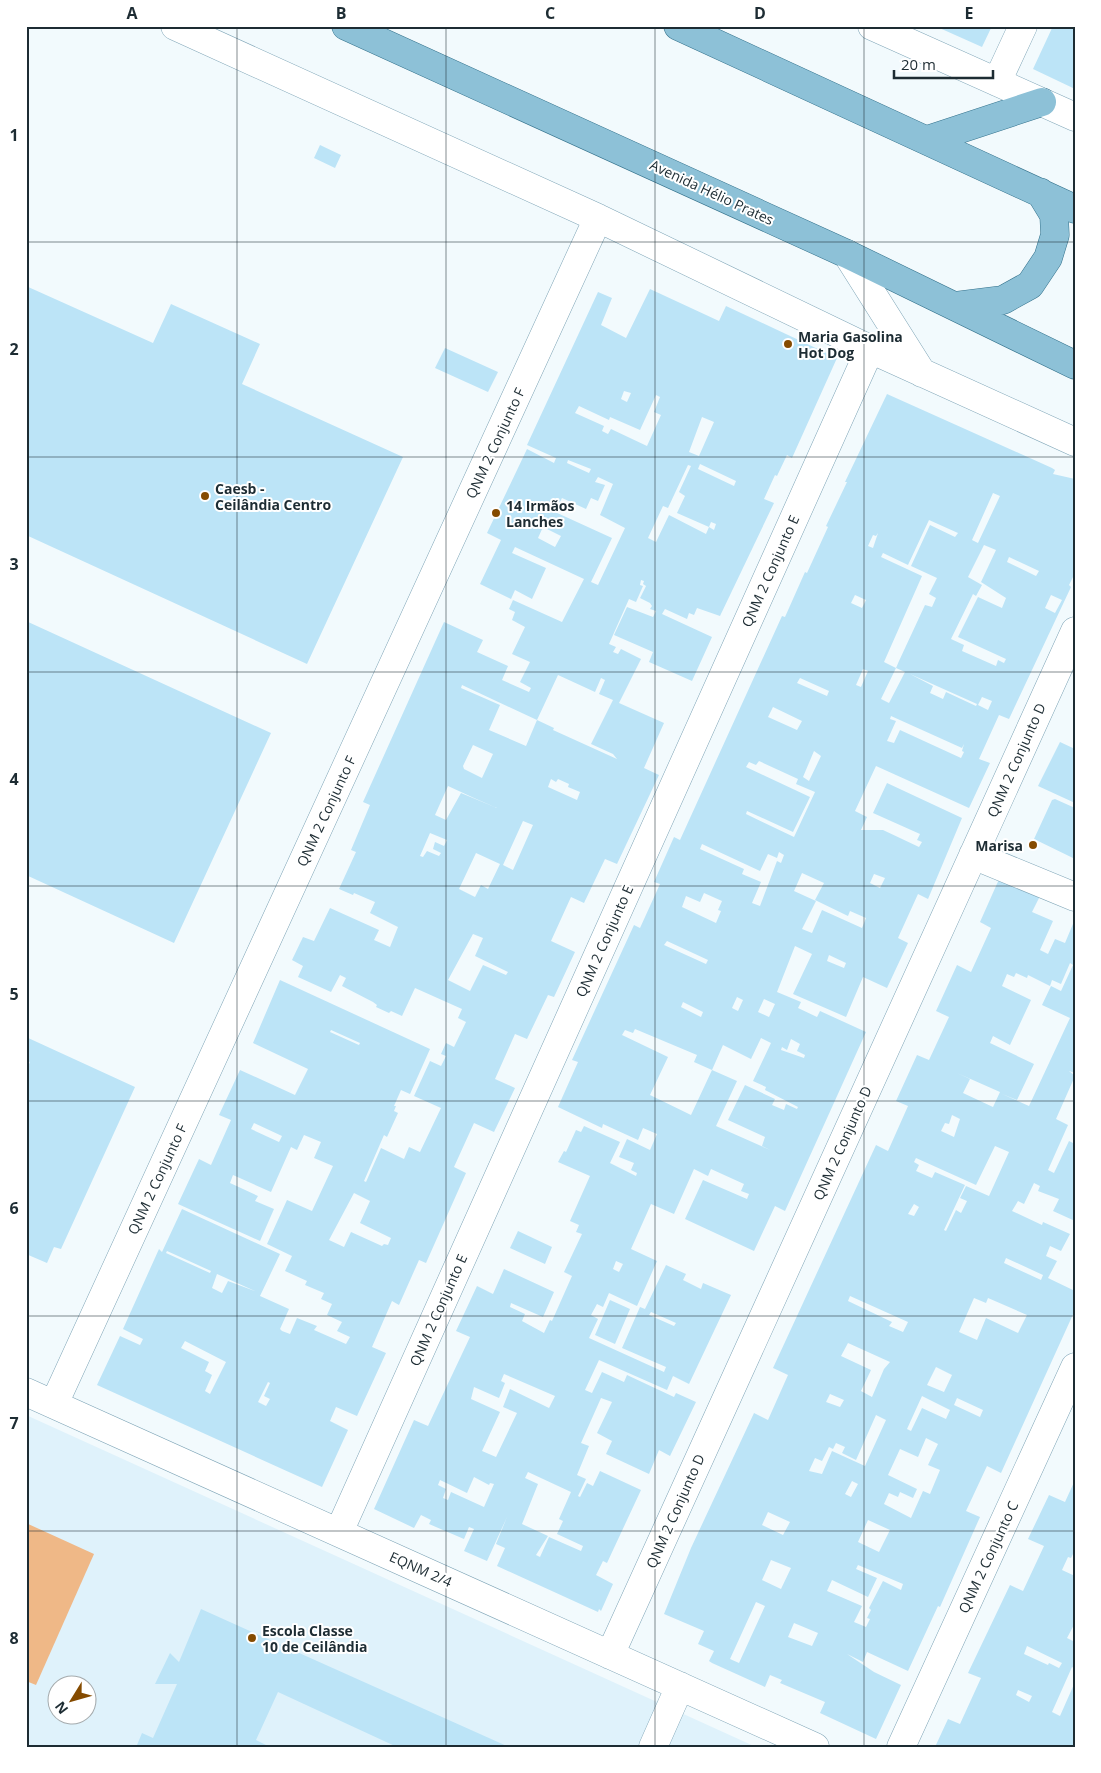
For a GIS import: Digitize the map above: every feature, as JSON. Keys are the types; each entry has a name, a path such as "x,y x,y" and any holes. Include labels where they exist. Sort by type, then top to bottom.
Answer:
{"main road":[{"name":"Avenida Hélio Prates","path":"346,26 847,254 1075,365"},
{"path":"678,26 1075,209"},
{"path":"926,140 1042,102"},
{"path":"954,306 1003,300 1030,285 1048,258 1054,235 1054,215 1040,192"}],"street":[{"path":"175,26 598,218 870,349 1075,442"},
{"path":"872,26 1075,117"},
{"path":"997,82 1023,26"},
{"name":"QNM 2 Conjunto F","path":"54,1404 598,218"},
{"path":"847,254 922,373"},
{"name":"QNM 2 Conjunto E","path":"339,1532 870,349"},
{"name":"QNM 2 Conjunto D","path":"610,1654 1075,631"},
{"path":"973,855 1075,897"},
{"name":"QNM 2 Conjunto C","path":"901,1747 1075,1367"},
{"name":"EQNM 2/4","path":"26,1392 815,1747"},
{"path":"653,1747 680,1686"}],"shaded area":[{"path":"26,1415 756,1747 26,1747"},
{"path":"26,1523 94,1554 36,1685 26,1681"}],"building":[{"path":"935,26 992,26 982,47"},
{"path":"1053,26 1075,26 1075,89 1033,69"},
{"path":"320,145 341,155 335,168 314,158"},
{"name":"Caesb - Ceilândia Centro","path":"26,286 153,343 171,304 260,344 242,384 403,457 307,664 26,535"},
{"path":"650,289 719,321 726,306 837,358 792,458 787,455 764,499 774,503 720,616 697,608 694,615 689,613 687,619 665,609 662,614 712,637 692,681 649,662 653,652 614,635 627,607 653,617 656,611 650,609 652,606 650,603 640,598 646,586 643,584 644,581 641,580 640,585 643,586 636,602 629,599 609,644 616,647 613,652 618,654 621,649 641,659 619,703 664,723 644,768 659,775 617,864 605,859 584,903 571,897 551,941 575,952 554,997 548,995 527,1039 515,1034 495,1079 515,1088 494,1132 474,1123 454,1167 466,1173 426,1263 419,1260 399,1305 392,1301 372,1347 386,1353 357,1416 336,1407 330,1421 348,1430 322,1487 97,1385 120,1336 140,1345 143,1339 123,1329 159,1249 162,1252 182,1209 280,1254 260,1296 289,1309 280,1329 282,1331 290,1334 297,1318 317,1326 314,1330 346,1344 350,1337 337,1331 342,1322 327,1315 332,1304 321,1299 324,1293 305,1285 307,1281 285,1271 292,1256 267,1244 287,1200 312,1211 333,1166 314,1158 321,1142 304,1135 297,1150 291,1147 271,1192 233,1175 230,1183 258,1196 255,1201 274,1209 260,1241 178,1204 199,1159 211,1165 231,1120 219,1115 240,1070 295,1095 308,1069 253,1043 280,980 430,1049 410,1094 401,1090 394,1106 396,1106 394,1111 398,1113 387,1137 384,1135 364,1181 366,1182 381,1148 404,1159 409,1147 420,1152 441,1108 414,1096 430,1061 441,1066 446,1056 441,1054 446,1043 454,1047 466,1022 458,1018 462,1009 415,988 402,1016 391,1011 389,1013 376,1007 377,1005 373,1002 342,986 346,978 340,975 331,992 298,977 303,966 292,960 303,937 314,941 330,908 379,930 374,940 390,947 398,927 370,913 375,902 339,889 356,852 351,850 370,805 363,802 444,622 483,640 477,652 508,666 502,680 529,692 531,688 520,682 530,662 512,654 525,627 512,620 515,612 509,609 513,600 562,622 584,579 515,547 512,553 546,568 532,599 515,590 511,599 480,584 501,540 487,533 527,449 554,463 556,458 527,445 598,292 612,298 601,325 626,338","holes":["624,391 631,393 627,402 621,399","656,395 660,397 654,412 661,415 647,446 611,429 608,434 602,431 604,426 575,413 579,406 609,420 610,417 640,430","702,417 714,422 699,456 689,452","568,460 591,469 589,473 567,463","700,464 736,481 734,486 698,469","688,465 691,466 679,492 685,496 677,513 709,527 706,534 669,515 656,542 648,538 663,506 668,508","598,477 613,484 600,515 625,528 598,585 591,582 612,538 555,512 562,498 586,509 591,498 598,501 605,485 595,482","711,522 716,524 714,530 709,527","543,527 561,536 555,547 538,538","558,675 595,692 601,678 605,680 599,694 613,700 591,744 613,754 617,759 553,730 554,728 537,720","462,685 537,720 526,746 489,730 500,705 461,688","473,745 493,754 482,778 464,769 463,766","551,779 556,782 558,779 569,784 568,787 580,792 577,800 548,787","448,786 497,808 461,793 446,820 435,815","523,821 533,825 513,870 503,865","430,833 447,840 444,846 435,842 433,849 441,853 439,856 427,851 423,857 420,856","476,853 500,864 488,889 481,885 475,897 459,889","473,934 483,938 475,956 508,972 506,975 483,965 470,991 448,980","331,1030 360,1043 359,1045 330,1032","254,1123 282,1136 279,1142 251,1129","354,1193 370,1201 360,1223 391,1238 388,1245 384,1244 382,1246 351,1232 344,1247 329,1240","167,1251 211,1271 210,1273 166,1253","217,1274 257,1292 228,1281 222,1293 212,1288","185,1341 226,1362 210,1394 205,1391 212,1375 205,1371 209,1362 181,1348","268,1382 270,1383 264,1396 270,1399 266,1406 258,1402"]},
{"path":"445,348 498,372 488,392 435,368"},
{"path":"887,394 1052,468 1055,470 1053,474 1075,479 1075,573 1069,585 1071,587 1009,719 999,715 979,759 990,763 969,808 876,766 855,811 867,817 861,830 883,830 919,847 922,842 917,840 920,834 873,813 887,783 962,818 928,899 918,894 898,938 908,943 887,988 863,977 846,1017 793,994 812,954 795,946 777,992 801,1002 798,1008 817,1017 820,1011 866,1032 785,1211 775,1206 754,1251 685,1219 703,1180 747,1199 749,1194 741,1191 744,1184 711,1169 708,1176 694,1169 674,1214 651,1204 631,1249 657,1261 637,1306 609,1293 603,1307 597,1304 591,1315 598,1319 589,1338 664,1372 666,1367 622,1348 640,1307 645,1309 666,1265 686,1274 683,1280 701,1289 703,1283 731,1295 689,1384 673,1376 667,1390 599,1360 585,1390 592,1393 602,1372 624,1382 627,1375 674,1397 676,1393 696,1402 670,1456 659,1450 649,1474 606,1454 612,1441 597,1433 612,1402 601,1398 581,1443 589,1446 577,1475 586,1479 578,1496 580,1497 587,1483 593,1486 600,1471 641,1490 607,1563 603,1561 596,1575 613,1584 601,1611 599,1609 598,1612 497,1566 505,1548 496,1544 507,1517 487,1561 464,1551 474,1529 469,1527 464,1539 429,1524 431,1520 421,1515 414,1528 374,1509 414,1420 428,1426 470,1337 456,1331 477,1286 493,1294 504,1269 554,1292 543,1317 511,1303 510,1307 525,1314 522,1321 544,1333 550,1320 552,1321 572,1276 564,1272 582,1234 576,1232 579,1225 570,1221 590,1176 558,1162 564,1151 566,1152 576,1130 581,1132 584,1126 620,1142 610,1163 636,1176 637,1173 631,1170 634,1163 619,1157 627,1139 650,1150 657,1134 643,1128 638,1140 603,1124 602,1128 558,1107 578,1062 572,1060 634,925 640,928 660,884 654,882 674,837 680,840 782,616 785,617 805,572 807,573 828,527 826,526 847,482 845,482","holes":["993,493 1000,496 978,543 972,540","929,520 958,533 955,537 930,525 911,566 937,578 929,594 936,598 932,607 925,605 896,668 884,662 922,576 881,557 883,553 908,565","878,533 873,548 868,546 873,535 876,536","984,545 996,550 981,582 1006,598 1002,608 978,597 958,637 1006,659 1004,663 998,660 996,666 962,651 964,645 951,639 973,594 976,596 982,585 968,577","1009,557 1039,571 1036,576 1007,562","855,595 866,600 862,608 851,603","1051,595 1062,600 1055,613 1045,608","896,668 905,672 889,703 881,699","863,669 868,671 861,687 856,685","910,674 977,704 976,706 946,692 943,699 930,693 933,686","800,678 829,691 827,696 797,683","982,697 992,701 988,710 978,705","773,707 802,721 797,730 768,717","891,716 962,748 964,744 962,751 964,752 961,758 900,730 894,743 887,741 896,721 890,719","814,751 821,756 809,781 803,777","759,761 798,779 796,784 815,792 794,837 746,814 747,811 793,832 810,797 746,767 749,762 756,765","702,844 760,871 768,854 777,858 779,852 784,855 781,863 777,861 760,906 752,903 761,882 742,874 744,869 700,849","802,873 824,883 815,900 848,916 850,911 866,918 862,928 822,910 812,933 802,929 816,901 794,891","874,874 885,878 880,888 870,883","704,893 722,901 718,910 721,911 716,923 682,907 686,896 700,902","667,941 708,960 706,964 664,945","829,955 846,963 844,968 827,961","737,997 743,1000 738,1011 732,1008","764,999 775,1004 769,1017 758,1012","683,1002 703,1012 701,1017 681,1007","635,1029 697,1055 694,1062 712,1070 691,1115 650,1095 668,1057 622,1035 625,1030 633,1033","761,1038 771,1043 753,1081 766,1087 765,1090 798,1107 797,1109 786,1104 784,1110 772,1105 775,1099 745,1085 728,1120 765,1137 762,1146 770,1150 716,1126 737,1081 712,1070 723,1045 751,1059","791,1039 800,1044 797,1051 805,1055 804,1058 781,1050 782,1047 787,1050","616,1261 623,1264 619,1272 613,1269","651,1312 676,1323 674,1326 649,1315","504,1374 555,1396 549,1408 510,1389 503,1407 517,1413 496,1457 482,1451 500,1412 471,1399 474,1387 499,1398 505,1383 501,1381","528,1472 571,1492 559,1519 563,1521 557,1534 583,1546 581,1551 549,1537 540,1557 536,1555 548,1536 522,1524 538,1484 525,1478","474,1477 489,1485 490,1483 494,1484 484,1507 451,1492 448,1500 443,1498 446,1489 438,1485 440,1480 467,1493"]},
{"path":"26,621 271,733 174,943 26,875"},
{"path":"1060,742 1075,749 1075,803 1038,786"},
{"path":"1055,799 1075,808 1075,859 1034,839 1052,800"},
{"path":"1000,877 1040,896 1032,912 1053,921 1040,950 1048,954 1055,939 1065,943 1075,919 1075,1073 1069,1071 1075,1076 1056,1119 1068,1125 1048,1170 1054,1173 1069,1141 1075,1144 1075,1221 1053,1211 1059,1199 1038,1191 1040,1186 1034,1183 1024,1204 1018,1201 1012,1211 1042,1225 1043,1222 1070,1234 1061,1251 1050,1246 1046,1256 1057,1261 1048,1278 1075,1291 1075,1310 1001,1473 987,1466 966,1511 980,1517 940,1607 938,1606 908,1671 867,1652 863,1662 847,1654 874,1672 901,1685 876,1739 820,1713 825,1702 780,1683 782,1680 770,1675 765,1687 712,1663 709,1661 714,1651 698,1644 704,1631 664,1614 691,1548 754,1413 768,1420 788,1375 773,1368 876,1145 888,1151 908,1106 896,1101 917,1055 929,1060 949,1017 936,1011 957,965 971,972 991,928 980,922","holes":["1070,963 1073,965 1061,991 1051,986 1042,1005 1070,1018 1029,1106 1002,1094 1017,1100 1034,1064 990,1043 993,1036 1010,1045 1031,1000 1002,986 1007,974 1014,977 1016,973 1027,978 1028,975 1050,986 1052,980 1061,984","957,1073 1000,1092 993,1107 963,1093 970,1079","952,1115 960,1119 954,1137 941,1131 945,1123 949,1124","995,1146 1009,1152 989,1196 966,1186 960,1198 967,1201 961,1213 956,1210 946,1231 944,1230 965,1185 935,1172 932,1178 916,1171 919,1165 914,1162 916,1158 976,1185","914,1204 919,1207 914,1216 908,1214","1006,1258 1043,1275 1041,1280 1004,1263","850,1296 908,1322 903,1332 889,1326 892,1322 848,1301","974,1298 986,1303 988,1298 1027,1315 1018,1333 986,1318 977,1340 959,1332","848,1343 890,1362 884,1369 872,1397 861,1391 871,1370 841,1356","936,1367 952,1375 944,1392 927,1385","830,1394 844,1400 840,1407 826,1402","922,1396 950,1410 946,1419 922,1408 911,1431 907,1429","957,1398 983,1410 980,1417 954,1405","876,1415 886,1420 865,1466 832,1451 822,1474 809,1471 815,1458 822,1461 829,1447 833,1449 836,1443 845,1447 842,1453 856,1460","926,1438 938,1444 928,1465 940,1470 930,1494 923,1491 911,1518 884,1504 889,1493 898,1497 900,1492 913,1498 917,1489 888,1475 900,1449 918,1457","852,1481 858,1484 851,1497 845,1494","768,1512 790,1522 783,1535 762,1525","868,1520 890,1530 879,1552 858,1542","771,1560 791,1568 781,1589 762,1580","858,1565 903,1584 901,1590 883,1581 869,1608 871,1610 867,1618 870,1619 866,1627 854,1622 862,1606 827,1591 832,1580 868,1597 877,1578 856,1569","756,1602 765,1606 739,1663 730,1659","794,1623 818,1633 812,1646 788,1637"]},
{"path":"26,1037 135,1087 61,1249 54,1247 47,1263 26,1254 26,1070 30,1062 26,1061"},
{"path":"518,1231 552,1247 545,1264 510,1248"},
{"path":"610,1300 630,1309 615,1344 595,1335"},
{"path":"1075,1480 1075,1550 1071,1558 1068,1557 1062,1570 1075,1576 1075,1623 1067,1638 1075,1642 1075,1669 1072,1667 1052,1712 1060,1716 1075,1682 1075,1747 935,1747 948,1719 960,1724 981,1678 968,1673 1010,1585 1023,1591 1044,1546 1028,1539 1049,1495 1065,1502","holes":["1027,1646 1062,1663 1059,1668 1024,1654","1018,1690 1032,1696 1029,1702 1016,1695"]},
{"name":"Escola Classe 10 de Ceilândia","path":"201,1609 509,1747 397,1747 278,1692 256,1740 270,1747 141,1747 137,1745 142,1733 153,1738 177,1684 155,1684 170,1653 179,1662"}],"place":[{"name":"Maria Gasolina Hot Dog","path":"788,344"},
{"name":"Caesb - Ceilândia Centro","path":"205,496"},
{"name":"14 Irmãos Lanches","path":"496,513"},
{"name":"Marisa","path":"1033,845"},
{"name":"Escola Classe 10 de Ceilândia","path":"252,1638"}]}
